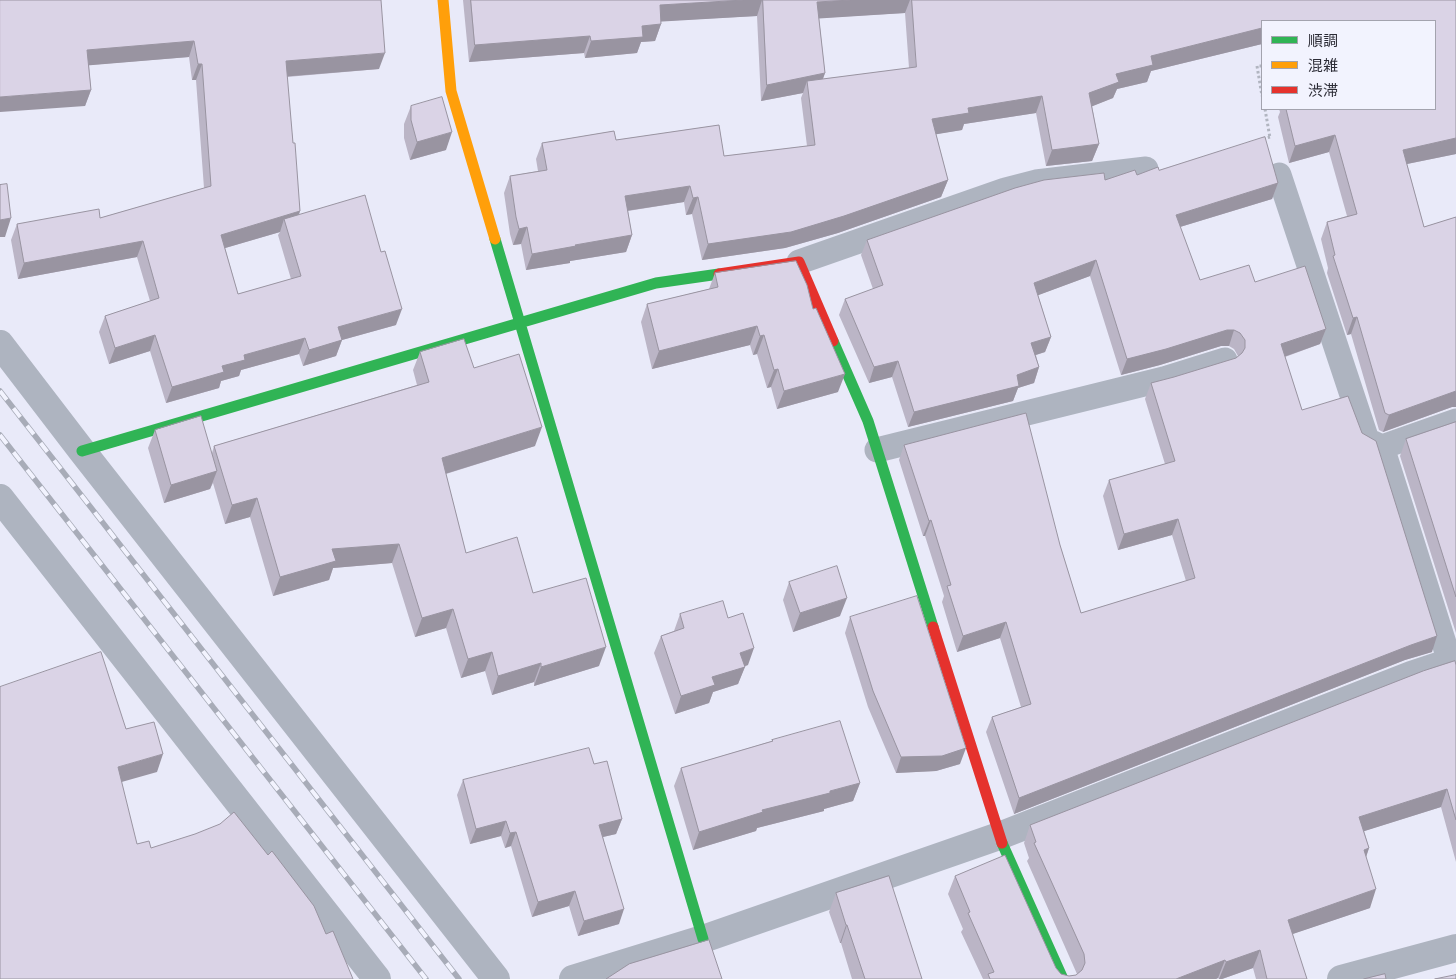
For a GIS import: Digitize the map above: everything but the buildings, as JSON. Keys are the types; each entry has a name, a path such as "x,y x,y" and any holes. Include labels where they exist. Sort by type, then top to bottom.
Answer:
{"street":[{"path":"443,0 451,91 703,939"},
{"path":"82,451 656,283 799,262 868,421 999,836 1063,979"},
{"path":"0,344 496,979"},
{"path":"0,498 377,979"},
{"path":"573,979 703,939 999,836 1402,679 1453,661"},
{"path":"1341,979 1456,948"}],"lane":[{"path":"799,262 1004,190 1036,182 1146,169"},
{"path":"1279,175 1367,440 1382,447 1456,422"},
{"path":"877,450 1164,379 1225,360"},
{"path":"1382,447 1453,661"}],"path":[{"path":"1261,66 1257,66 1261,90"},
{"path":"1262,140 1270,137"}],"railway":[{"path":"0,391 459,979"},
{"path":"0,435 426,979"}],"traffic: fast":[{"path":"495,239 703,939"},
{"path":"82,451 656,283 719,274"},
{"path":"833,341 868,421 933,627"},
{"path":"1002,843 1063,979"}],"traffic: slow":[{"path":"443,0 451,91 495,239"}],"traffic: jam":[{"path":"719,274 799,262 833,341"},
{"path":"933,627 1002,843"}]}
